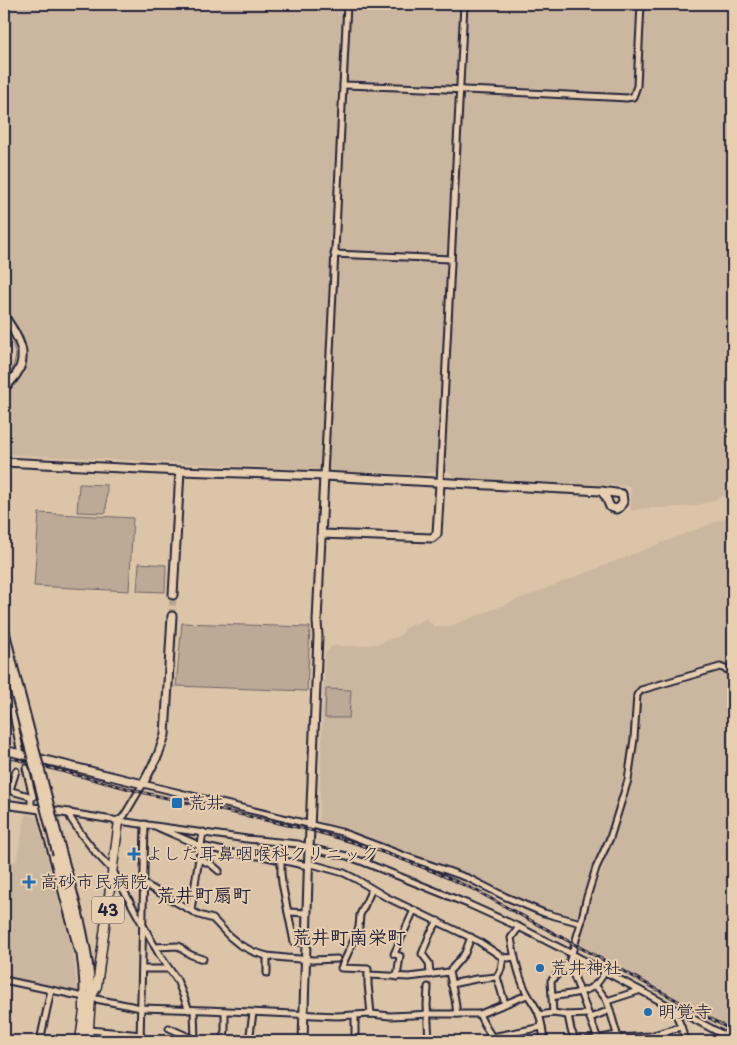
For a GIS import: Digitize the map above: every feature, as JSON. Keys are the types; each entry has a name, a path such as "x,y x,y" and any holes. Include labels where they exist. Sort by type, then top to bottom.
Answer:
{"main road":[{"name":"43","path":"80,1041 84,1010 88,997 97,986 119,821"},
{"name":"43","path":"88,997 90,1030 88,1041"}],"street":[{"path":"303,1041 317,621 347,4"},
{"path":"322,534 432,538 437,534 464,4"},
{"path":"343,85 633,97 638,86 641,4"},
{"path":"334,254 451,259"},
{"path":"4,316 18,336 21,344 22,358 15,377 4,388"},
{"path":"4,462 324,476 601,491 622,494 623,502 620,507 616,509 610,507 601,491"},
{"path":"174,595 180,471"},
{"path":"119,821 143,784 158,755 165,736 172,616"},
{"path":"4,627 9,672 7,695 21,754"},
{"path":"4,651 82,929 91,983 88,997"},
{"path":"553,1013 551,981 569,963 596,868 610,838 628,780 634,739 637,695 641,690 720,667 728,670 733,676"},
{"path":"4,750 341,832 468,878 544,913 581,924"},
{"path":"26,768 33,797 31,808"},
{"path":"10,790 16,771"},
{"path":"4,789 29,796 31,800"},
{"path":"4,804 298,844 366,862 519,927 733,1040"},
{"path":"40,809 76,948 81,957"},
{"path":"69,813 82,835 113,871 155,947 177,980 192,1010 196,1041"},
{"path":"90,1030 140,1038 145,824"},
{"path":"152,825 201,846 344,873 471,938 503,957 514,957"},
{"path":"191,910 203,832"},
{"path":"366,862 373,845"},
{"path":"60,854 77,931 84,987 88,997"},
{"path":"199,859 212,865 219,872"},
{"path":"281,860 280,873 294,942 306,942"},
{"path":"144,884 199,915 213,919 229,936 254,952 267,956 337,960"},
{"path":"372,889 360,915 359,927 341,968 368,969 372,1014"},
{"path":"397,977 400,956 394,954 414,910"},
{"path":"288,912 307,913"},
{"path":"430,974 429,963 422,954 438,921"},
{"path":"359,927 366,929"},
{"path":"519,927 511,938 514,957 527,995 539,1014 544,1041"},
{"path":"368,975 409,977 449,972 465,952 471,938"},
{"path":"155,947 179,946 191,955 203,959"},
{"path":"267,956 267,973"},
{"path":"503,957 498,977 505,1004"},
{"path":"569,963 599,1040"},
{"path":"142,969 169,969"},
{"path":"449,972 457,1014"},
{"path":"552,997 581,992 595,985 605,972"},
{"path":"451,984 498,977"},
{"path":"4,980 141,1008 337,1016 372,1014 406,1016 479,1014 527,995"},
{"path":"595,985 607,1001 618,1038"},
{"path":"428,987 427,1005 430,1041"},
{"path":"40,1041 52,990"},
{"path":"607,1001 638,992 639,990"},
{"path":"674,1008 685,1041"},
{"path":"539,1014 553,1013 589,1016 610,1010"},
{"path":"223,1041 225,1030 224,1011"},
{"path":"249,1041 253,1013"},
{"path":"479,1014 491,1039 524,1030 542,1028"},
{"path":"355,1015 355,1041"},
{"path":"568,1015 571,1030 576,1041"},
{"path":"585,1041 650,1036 681,1027"},
{"path":"169,1028 196,1041"}],"shaded area":[{"path":"4,4 733,4 733,492 709,502 693,506 643,508 631,511 631,486 456,478 448,470 423,474 4,454 4,391 17,381 23,371 26,353 22,337 4,310"},
{"path":"79,484 107,485 106,513 77,512"},
{"path":"39,513 133,518 129,591 34,586"},
{"path":"733,515 733,671 723,663 633,691 631,731 623,787 578,918 538,907 479,881 319,821 325,653 332,646 377,644 399,636 405,628 427,618 429,623 433,624 433,627 448,627"},
{"path":"139,563 166,565 165,592 137,591"},
{"path":"182,623 310,627 307,691 176,686"},
{"path":"714,672 724,672 733,680 733,1030 578,946 591,896 614,839 630,784 636,753 641,695 644,692"},
{"path":"326,689 351,690 349,718 325,718"},
{"name":"高砂市民病院","path":"26,814 35,816 37,819 74,959 77,991 4,977 4,860 16,862"}],"waterway":[{"path":"4,331 13,344 16,356 12,371 4,380"}],"tunnel":[{"path":"172,616 173,595"}],"railway":[{"path":"4,756 145,793 310,830 394,856 475,890 733,1031"}],"place":[{"name":"荒井","path":"177,803"},
{"name":"よしだ耳鼻咽喉科クリニック","path":"134,854"},
{"name":"高砂市民病院","path":"29,882"},
{"name":"荒井神社","path":"540,968"},
{"name":"明覚寺","path":"648,1012"}],"district":[{"name":"荒井町扇町","path":"204,895"},
{"name":"荒井町南栄町","path":"349,937"}]}
